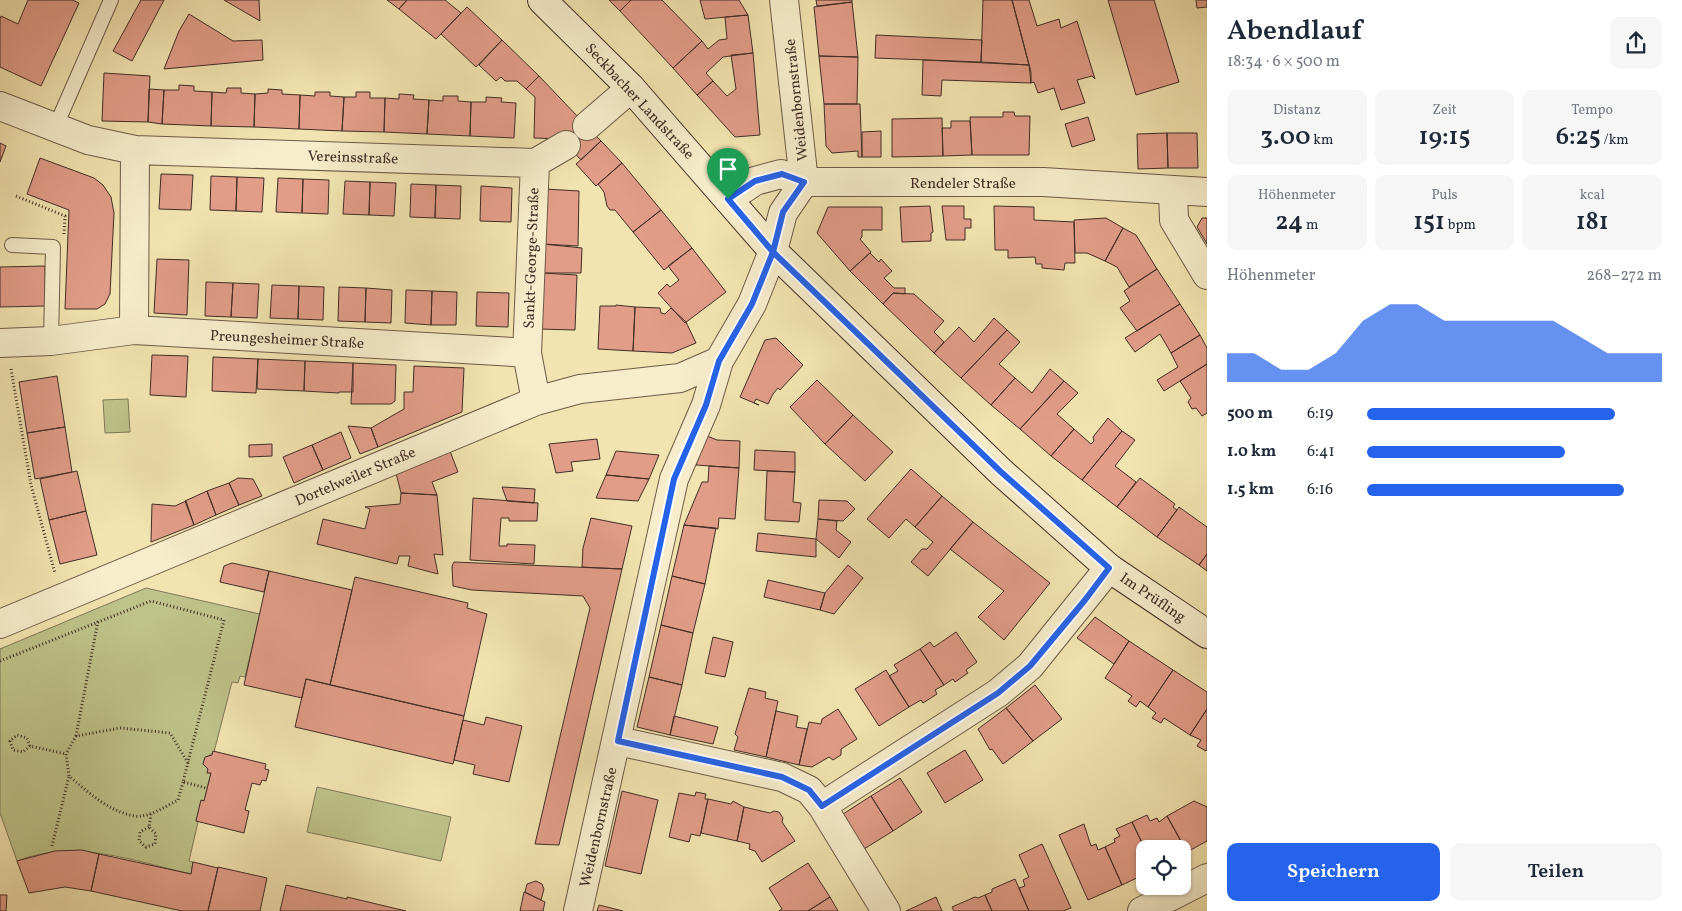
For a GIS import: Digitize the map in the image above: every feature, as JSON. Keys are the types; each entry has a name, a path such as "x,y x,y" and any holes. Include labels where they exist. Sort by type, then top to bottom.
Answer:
{"street":[{"name":"Seckbacher Landstraße","path":"542,0 631,88 773,252"},
{"name":"Weidenbornstraße","path":"578,911 618,741 674,479 706,405 719,361 752,304 773,252 783,212 804,182 784,0"},
{"path":"587,126 631,88"},
{"name":"Vereinsstraße","path":"0,106 88,140 135,150 535,163"},
{"path":"535,163 566,145"},
{"path":"134,330 135,150"},
{"name":"Sankt-George-Straße","path":"527,354 535,163"},
{"name":"Rendeler Straße","path":"728,199 755,181 782,174 804,182 1043,182 1173,192 1207,192"},
{"path":"1173,192 1174,220 1207,275"},
{"name":"Im Prüfling","path":"773,252 1001,472 1109,568 1207,634"},
{"name":"Preungesheimer Straße","path":"5,354 51,341 134,330 527,354"},
{"path":"527,354 536,400"},
{"name":"Dortelweiler Straße","path":"0,624 536,400 580,389 680,378 719,361"},
{"path":"822,806 998,693 1030,666 1109,568"},
{"path":"618,741 782,777 809,790 822,806 886,911"},
{"path":"1142,911 1207,878"}],"lane":[{"path":"56,128 111,0"},
{"path":"12,245 53,247 51,341"}],"path":[{"path":"5,354 31,485 64,597"},
{"path":"0,661 151,600 224,620 178,800 151,814 136,816 103,804 69,776"},
{"path":"52,846 69,776 66,754 76,736 98,621"},
{"path":"76,736 120,728 170,733 188,763"},
{"path":"16,735 26,738 30,746 23,752 13,750 10,741 16,735"},
{"path":"30,746 66,754"},
{"path":"183,782 206,788"},
{"path":"149,827 151,814"},
{"path":"149,827 156,834 155,844 146,847 139,841 140,832 149,827"}],"green space":[{"path":"128,399 130,432 105,433 103,400"},
{"path":"146,588 260,614 245,677 240,676 238,683 232,682 214,752 205,758 203,764 208,769 208,772 211,773 204,801 201,801 196,821 198,822 189,861 193,862 191,874 125,858 82,852 60,851 38,854 17,861 0,813 0,649"},
{"path":"317,787 451,817 441,861 307,832"}],"building":[{"path":"28,0 72,0 79,3 41,86 0,67 1,16 18,24"},
{"path":"141,0 164,0 132,61 113,51"},
{"path":"224,0 259,0 260,21"},
{"path":"387,0 407,0 399,9"},
{"path":"407,0 445,0 461,13 436,39 399,9"},
{"path":"609,0 631,0 620,11"},
{"path":"631,0 662,0 702,41 673,68 620,11"},
{"path":"700,0 739,0 748,15 705,19"},
{"path":"816,0 852,0 852,2 817,6"},
{"path":"983,0 1012,0 1029,65 981,62"},
{"path":"1012,0 1029,0 1037,26 1059,19 1061,28 1077,21 1095,79 1092,76 1077,80 1085,103 1061,110 1054,88 1038,93 1034,82 1031,83 1031,72"},
{"path":"1108,0 1154,0 1179,82 1136,95"},
{"path":"1196,0 1207,0 1207,7 1197,8"},
{"path":"852,2 858,57 819,56 814,7"},
{"path":"467,7 502,40 476,67 441,34"},
{"path":"189,14 233,41 262,40 263,60 164,69 179,31"},
{"path":"748,15 753,53 723,57 706,73 713,81 697,95 673,68 702,41 708,49 719,40 727,39 725,17"},
{"path":"876,35 982,40 981,62 875,58"},
{"path":"502,40 539,76 526,89 517,81 505,81 501,77 496,81 479,65"},
{"path":"753,53 760,135 735,137 697,95 713,81 727,96 736,89 731,55"},
{"path":"819,56 858,57 857,104 824,104"},
{"path":"923,60 1029,65 1031,83 942,80 941,96 922,95"},
{"path":"104,73 150,76 148,122 102,121"},
{"path":"539,76 601,141 581,160 561,139 534,138 535,97 526,89"},
{"path":"179,85 194,86 194,91 212,92 211,126 162,124 164,90 179,90"},
{"path":"227,88 241,88 241,93 255,94 254,127 211,126 212,92 226,93"},
{"path":"149,89 164,90 162,124 148,122"},
{"path":"268,89 282,90 282,94 300,95 299,129 254,127 255,94 268,93"},
{"path":"315,92 330,92 330,96 344,97 342,131 299,129 300,95 315,96"},
{"path":"356,92 370,92 370,98 385,98 384,132 342,131 344,97 356,97"},
{"path":"399,94 414,95 413,99 429,100 427,134 384,132 385,98 399,99"},
{"path":"443,96 458,96 458,101 471,102 470,136 427,134 429,100 443,101"},
{"path":"486,97 502,98 501,102 516,103 514,138 470,136 471,102 486,102"},
{"path":"824,104 860,104 862,157 858,157 858,151 832,153 826,146"},
{"path":"1003,112 1014,112 1015,116 1030,116 1029,155 972,155 970,117 1003,117"},
{"path":"1088,117 1095,140 1072,147 1065,124"},
{"path":"942,118 943,156 892,157 892,119"},
{"path":"951,121 970,121 972,155 943,156 942,128 951,128"},
{"path":"881,131 881,157 862,157 862,132"},
{"path":"1167,133 1197,133 1198,168 1168,168"},
{"path":"1167,133 1168,168 1138,169 1137,134"},
{"path":"601,141 622,163 596,186 576,164"},
{"path":"0,143 6,146 0,162"},
{"path":"40,158 94,178 103,185 111,197 114,213 110,294 105,304 97,309 65,309 69,210 27,194"},
{"path":"622,163 661,210 633,232 615,210 610,210 607,206 604,192 598,184"},
{"path":"161,174 193,175 191,210 159,209"},
{"path":"211,176 237,177 236,211 210,210"},
{"path":"237,177 264,178 262,212 236,211"},
{"path":"278,178 303,179 302,213 276,212"},
{"path":"303,179 329,180 328,214 302,213"},
{"path":"345,181 370,182 369,215 343,214"},
{"path":"370,182 396,183 394,216 369,215"},
{"path":"411,184 436,185 435,218 410,217"},
{"path":"436,185 461,186 460,219 435,218"},
{"path":"481,186 512,188 511,222 480,221"},
{"path":"545,189 579,191 578,246 543,244"},
{"path":"930,206 933,232 931,233 931,241 902,242 900,207"},
{"path":"942,206 964,206 964,219 971,219 971,228 965,228 965,240 946,240"},
{"path":"994,206 1034,207 1034,220 1074,222 1075,263 1065,263 1064,270 1042,268 1042,264 1036,264 1035,257 1008,258 1008,250 995,250"},
{"path":"828,207 882,207 882,230 862,230 862,237 860,239 871,252 850,271 817,233"},
{"path":"661,210 692,248 664,270 633,232"},
{"path":"1106,218 1123,228 1105,261 1087,253 1075,253 1074,220"},
{"path":"1202,218 1207,218 1207,244 1197,227"},
{"path":"1123,228 1136,235 1157,269 1129,287 1117,267 1105,261"},
{"path":"543,244 582,248 581,273 539,273"},
{"path":"692,248 726,292 685,323 658,293 667,284 670,287 679,280 668,266"},
{"path":"870,253 879,262 881,259 892,271 884,278 894,288 905,288 905,294 893,293 883,304 850,271"},
{"path":"157,259 189,260 187,315 154,313"},
{"path":"45,266 45,306 0,307 0,267"},
{"path":"1157,269 1180,304 1137,331 1120,308 1130,301 1124,291"},
{"path":"542,273 577,275 575,330 539,329"},
{"path":"206,282 233,283 231,317 205,316"},
{"path":"233,283 259,284 257,318 231,317"},
{"path":"272,285 299,286 298,319 270,318"},
{"path":"299,286 324,287 323,320 298,319"},
{"path":"339,287 366,288 365,322 338,321"},
{"path":"366,288 392,290 391,323 365,322"},
{"path":"406,290 432,291 431,325 405,323"},
{"path":"432,291 457,292 456,325 431,325"},
{"path":"477,292 509,293 508,327 476,326"},
{"path":"893,293 914,294 944,321 934,332 944,342 934,353 883,304"},
{"path":"1180,304 1200,335 1171,353 1160,334 1135,352 1125,338"},
{"path":"600,306 635,307 633,351 598,349"},
{"path":"635,307 660,308 661,313 665,314 671,308 686,322 696,343 672,353 633,351"},
{"path":"994,318 1007,330 961,378 934,353 959,327 974,342"},
{"path":"1007,330 1020,342 999,364 1015,378 991,405 961,378"},
{"path":"1200,335 1207,348 1207,364 1164,391 1157,380 1178,367 1171,353"},
{"path":"776,338 803,365 780,390 778,388 768,404 756,399 754,403 740,397 765,340"},
{"path":"152,355 188,356 186,397 150,395"},
{"path":"213,357 258,359 256,393 212,391"},
{"path":"258,359 305,361 304,391 257,389"},
{"path":"305,361 353,363 353,392 304,391"},
{"path":"353,363 396,365 395,401 391,404 351,404"},
{"path":"1207,364 1207,413 1202,416 1196,408 1192,409 1188,402 1191,398 1180,381"},
{"path":"414,366 464,368 462,412 378,447 371,428 404,409 404,392 413,392"},
{"path":"1050,369 1064,381 1020,429 991,405 1015,378 1032,393"},
{"path":"57,376 65,427 27,433 19,382"},
{"path":"817,380 853,415 825,444 790,407"},
{"path":"1064,381 1078,393 1057,414 1074,429 1051,456 1020,429"},
{"path":"853,415 893,452 865,481 825,444"},
{"path":"1108,418 1122,431 1082,480 1051,456 1074,429 1091,444 1094,441 1093,437"},
{"path":"348,426 371,428 378,447 360,454"},
{"path":"65,427 72,472 35,479 27,433"},
{"path":"1122,431 1135,440 1115,466 1136,482 1117,507 1082,480"},
{"path":"341,432 351,458 323,470 312,445"},
{"path":"707,436 717,440 740,441 739,468 696,465"},
{"path":"597,439 600,459 571,462 573,471 556,473 549,444"},
{"path":"272,444 272,456 249,457 249,445"},
{"path":"312,445 323,470 294,483 283,457"},
{"path":"755,450 795,452 795,472 754,470"},
{"path":"450,451 458,472 432,482 437,495 401,493 396,473"},
{"path":"616,451 659,455 649,479 606,475"},
{"path":"709,466 739,468 735,519 719,518 718,529 684,525 702,482 708,482"},
{"path":"911,469 942,496 915,527 906,519 889,538 867,519"},
{"path":"77,471 86,511 49,520 40,479"},
{"path":"767,471 795,472 793,502 801,503 799,522 765,520"},
{"path":"606,475 649,479 638,501 596,498"},
{"path":"238,478 253,479 262,496 239,505 229,483"},
{"path":"1140,478 1175,504 1173,507 1177,510 1157,537 1117,507"},
{"path":"229,483 239,505 216,515 207,491"},
{"path":"502,487 535,489 534,503 507,501"},
{"path":"207,491 216,515 194,525 185,501"},
{"path":"401,493 437,495 443,555 434,554 438,574 408,566 410,556 399,556 397,564 317,544 323,519 365,529 370,509 365,507 400,504"},
{"path":"942,496 973,522 928,576 911,562 922,549 927,549 933,542 915,527"},
{"path":"473,498 538,503 537,521 509,521 509,518 501,518 499,546 507,546 507,544 535,545 534,564 470,560"},
{"path":"819,500 847,501 855,509 843,521 818,519"},
{"path":"186,501 194,525 151,542 152,504 175,506"},
{"path":"1179,507 1207,527 1207,554 1199,565 1157,537"},
{"path":"86,511 97,555 60,564 49,520"},
{"path":"591,518 632,526 622,569 582,567 583,548"},
{"path":"818,519 837,521 836,530 851,542 839,558 816,539"},
{"path":"973,522 1050,583 1004,640 978,617 1004,591 950,549"},
{"path":"684,525 716,528 705,584 672,576"},
{"path":"758,533 816,539 816,557 756,551"},
{"path":"1207,554 1207,571 1199,565"},
{"path":"454,562 622,569 559,845 535,844 590,608 583,596 472,590 453,586 452,566"},
{"path":"232,563 269,571 264,592 220,582 224,566"},
{"path":"848,565 863,578 834,614 820,610 825,593"},
{"path":"269,571 352,590 330,685 306,679 302,698 244,685"},
{"path":"672,576 705,584 693,633 661,625"},
{"path":"355,577 468,603 467,608 487,614 464,716 330,685"},
{"path":"768,580 825,593 820,610 764,597"},
{"path":"1095,617 1129,641 1114,664 1077,638"},
{"path":"661,625 693,633 682,685 649,677"},
{"path":"956,632 977,662 966,670 968,673 955,682 953,679 944,685 920,649 930,642 934,647"},
{"path":"713,637 733,642 725,677 705,673"},
{"path":"1129,641 1173,670 1148,707 1140,701 1136,707 1128,701 1132,696 1105,678"},
{"path":"920,649 944,685 935,690 937,694 923,703 921,700 909,707 889,676 898,671 894,665"},
{"path":"886,670 909,707 879,726 855,689"},
{"path":"1173,670 1207,692 1207,709 1190,735 1164,718 1161,723 1152,718 1156,713 1148,707"},
{"path":"649,677 682,685 670,735 637,727"},
{"path":"306,679 464,716 453,764 295,727"},
{"path":"1035,685 1062,719 1033,741 1006,708"},
{"path":"749,688 766,692 765,698 778,701 766,757 734,750 738,737 735,734"},
{"path":"1006,708 1033,741 1003,764 992,749 990,750 978,729"},
{"path":"838,709 857,739 841,749 841,755 833,760 829,757 812,767 799,765 809,722 821,724 822,719"},
{"path":"1207,709 1206,751 1197,746 1201,740 1190,735"},
{"path":"776,711 798,716 796,727 807,729 799,765 766,757"},
{"path":"674,716 718,727 713,744 670,735"},
{"path":"486,717 522,726 509,782 473,774 475,765 454,760 463,720 484,725"},
{"path":"965,750 983,780 945,803 927,773"},
{"path":"213,751 266,764 265,769 269,770 266,781 262,780 260,785 252,783 245,810 249,811 244,833 196,821 201,800 204,801 211,773 207,773 208,769 203,764 205,757 212,755"},
{"path":"900,778 922,812 893,831 871,796"},
{"path":"622,791 658,800 641,874 605,866"},
{"path":"696,792 706,794 705,799 708,799 700,836 691,834 689,842 669,837 679,793 695,796"},
{"path":"871,796 893,831 864,849 843,814"},
{"path":"708,799 731,804 733,801 744,807 737,841 701,833"},
{"path":"1194,801 1207,807 1207,841 1191,850 1191,840 1180,840 1167,816"},
{"path":"744,807 770,813 774,811 779,812 783,818 782,822 795,841 762,862 755,851 749,849 750,844 737,841"},
{"path":"1147,815 1150,821 1157,818 1159,822 1167,816 1180,840 1141,840 1132,822"},
{"path":"1132,822 1141,840 1136,840 1136,878 1122,885 1105,847 1115,842 1114,839 1120,836 1116,829"},
{"path":"1084,824 1091,846 1096,844 1098,850 1105,847 1122,885 1088,900 1059,835"},
{"path":"1042,844 1071,908 1063,911 1029,911 1019,888 1025,886 1023,880 1029,877 1019,855"},
{"path":"82,850 99,854 91,891 65,887 29,893 17,861 55,851"},
{"path":"99,854 191,874 193,862 218,868 208,911 182,911 91,891"},
{"path":"808,863 830,897 808,911 779,911 782,909 769,888"},
{"path":"218,867 267,878 260,911 208,911"},
{"path":"1015,879 1029,911 992,911 985,895 992,892 992,889"},
{"path":"536,881 542,884 544,889 541,900 525,892 527,884"},
{"path":"286,885 347,899 347,897 406,911 280,911"},
{"path":"524,892 545,902 543,911 520,911"},
{"path":"0,895 7,895 6,911 0,911"},
{"path":"985,895 992,911 954,911 952,907 975,897 978,898"},
{"path":"830,897 838,911 808,911"},
{"path":"936,897 942,911 906,911"},
{"path":"599,905 623,911 597,911"}],"route":[{"path":"728,199 755,181 782,174 804,182 783,212 773,252 1001,472 1109,568 1030,666 998,693 822,806 809,790 782,777 618,741 674,479 706,405 719,361 752,304 773,252 728,199"}]}
